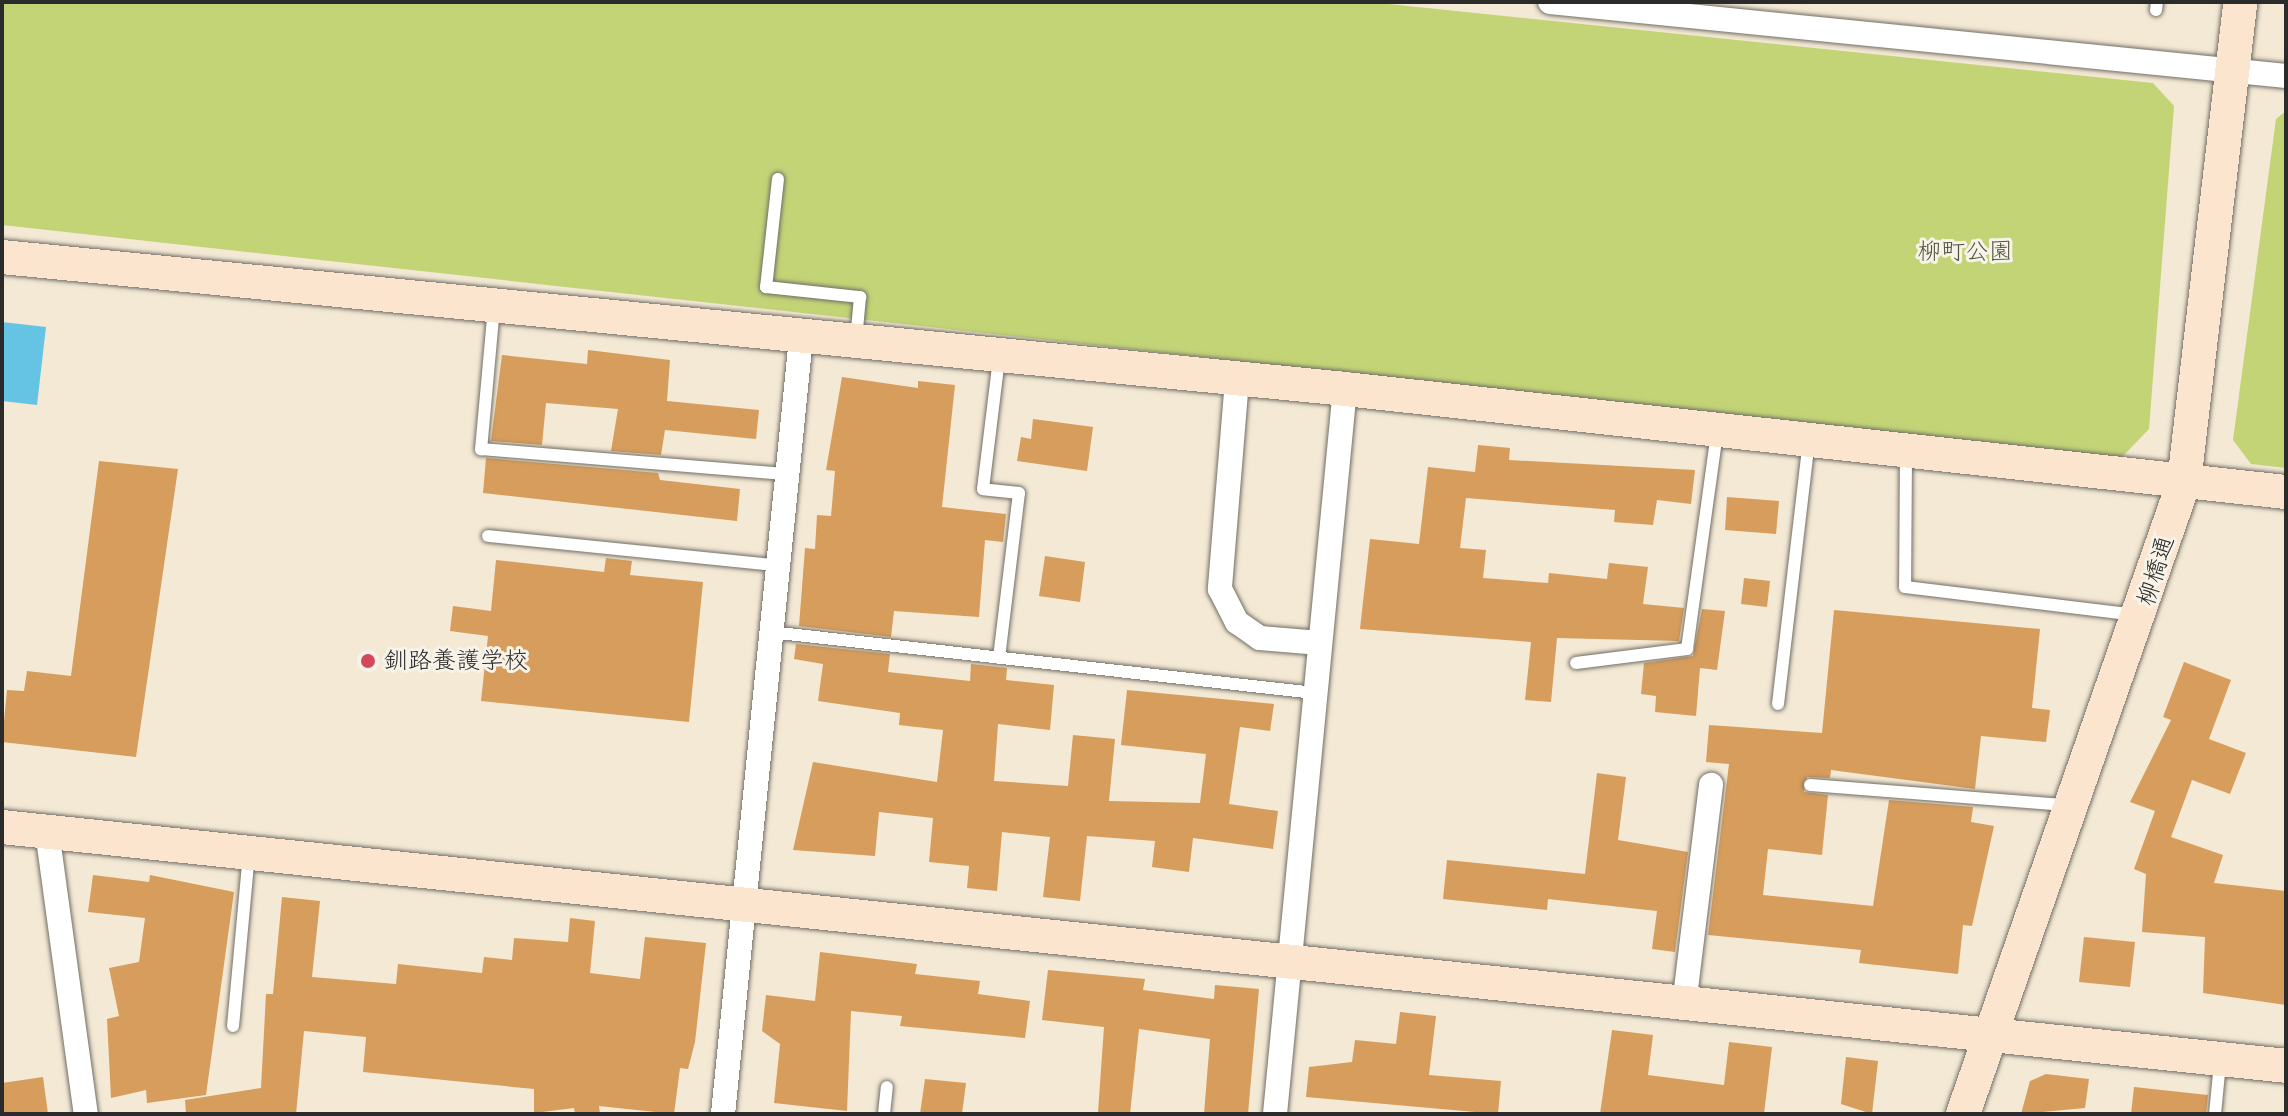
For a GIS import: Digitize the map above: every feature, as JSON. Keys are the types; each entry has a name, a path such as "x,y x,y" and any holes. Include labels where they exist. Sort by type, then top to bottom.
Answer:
{"street":[{"path":"1550,2 1758,12 2286,76"},
{"name":"柳橋通","path":"1963,1114 2142,616 2184,482 2240,2"},
{"path":"2,257 855,344 1345,389 2286,492"},
{"path":"723,1114 767,631 801,338"},
{"path":"1237,380 1220,589 1237,622 1260,638 1320,643"},
{"path":"1275,1114 1345,389"},
{"path":"1684,1005 1711,785"},
{"path":"2,827 2286,1066"},
{"path":"47,831 86,1114"}],"lane":[{"path":"778,179 766,287 860,297 855,344"},
{"path":"494,307 481,449 785,474"},
{"path":"999,357 983,489 1019,493 999,658"},
{"path":"1576,663 1687,649 1717,430"},
{"path":"1778,704 1809,440"},
{"path":"1906,451 1905,587 2142,616"},
{"path":"488,536 774,565"},
{"path":"767,631 1315,693"},
{"path":"1810,785 2073,805"},
{"path":"233,1026 249,852"},
{"path":"2215,1114 2221,1060"},
{"path":"884,1114 887,1087"}],"green space":[{"name":"柳町公園","path":"2,2 1369,2 2153,83 2174,106 2149,429 2121,458 2,225"},
{"path":"2286,111 2286,468 2251,464 2233,440 2276,119"}],"water":[{"path":"2,322 46,327 37,405 2,401"}],"building":[{"path":"588,350 670,360 667,401 759,410 756,439 665,430 661,455 611,451 618,409 546,403 542,445 491,441 502,355 587,364"},
{"path":"842,377 918,388 918,381 955,385 942,507 1006,514 1003,542 985,540 979,617 894,611 891,637 799,626 805,548 815,549 817,515 831,516 835,471 826,470"},
{"path":"1033,419 1093,427 1087,471 1017,461 1021,437 1031,439"},
{"path":"1478,445 1510,448 1509,460 1695,470 1691,504 1657,500 1653,525 1614,522 1615,510 1466,498 1460,548 1486,550 1483,578 1548,583 1549,573 1607,579 1609,563 1648,567 1643,604 1684,608 1679,641 1557,638 1551,702 1525,700 1531,642 1360,629 1370,539 1419,544 1428,467 1475,472"},
{"path":"486,458 658,473 660,480 740,489 737,521 483,493"},
{"path":"99,461 178,469 136,757 2,742 7,690 24,691 27,671 71,676"},
{"path":"1727,497 1779,501 1776,534 1725,530"},
{"path":"1045,556 1085,562 1080,602 1039,596"},
{"path":"606,558 632,561 630,575 703,582 689,722 481,701 488,636 450,631 453,606 491,611 496,560 604,572"},
{"path":"1744,578 1770,581 1767,607 1741,604"},
{"path":"1702,609 1725,611 1717,670 1700,668 1696,716 1655,712 1656,696 1641,694 1644,663 1693,656"},
{"path":"1834,610 2040,629 2032,708 2050,710 2046,742 1981,736 1975,789 1831,770 1830,778 1807,777 1804,792 1828,795 1822,855 1768,849 1763,895 1873,906 1889,800 1973,807 1971,822 1994,826 1972,926 1963,925 1958,974 1859,963 1861,950 1708,935 1729,764 1706,762 1709,725 1822,733"},
{"path":"796,644 890,654 888,672 970,681 971,664 1007,668 1006,680 1054,685 1050,730 998,724 994,781 1068,786 1073,735 1115,739 1109,801 1200,803 1206,754 1121,745 1127,690 1274,704 1270,731 1240,727 1229,804 1278,811 1273,849 1193,838 1189,872 1152,867 1155,841 1087,836 1080,901 1043,897 1050,837 1002,832 997,891 967,888 969,866 929,862 933,818 879,812 875,856 793,850 813,762 937,782 943,730 899,725 900,713 818,701 823,664 794,659"},
{"path":"2184,662 2231,680 2209,739 2246,753 2230,794 2192,780 2171,837 2223,855 2214,883 2286,891 2286,1005 2203,993 2205,937 2142,932 2146,874 2134,869 2155,811 2130,802 2171,720 2163,717"},
{"path":"1597,773 1626,777 1618,840 1688,852 1675,952 1652,949 1657,911 1548,899 1547,910 1443,899 1447,860 1585,874"},
{"path":"93,875 149,882 150,875 234,892 206,1095 147,1103 146,1090 111,1098 107,1019 119,1016 109,968 139,962 145,918 88,912"},
{"path":"282,897 320,901 312,977 396,984 398,964 482,973 484,957 512,960 514,938 568,942 570,918 595,921 590,973 640,979 645,937 706,943 695,1042 688,1069 680,1068 674,1114 599,1106 600,1114 575,1114 574,1108 534,1113 534,1089 363,1072 366,1037 304,1031 296,1114 186,1114 185,1100 261,1088 266,994 273,994"},
{"path":"2084,937 2135,942 2130,987 2079,982"},
{"path":"820,952 917,964 915,974 980,981 978,994 1030,1001 1025,1038 900,1026 902,1016 851,1011 847,1111 774,1103 780,1044 762,1031 766,995 815,1001"},
{"path":"1048,970 1145,979 1143,990 1214,999 1215,985 1259,989 1248,1114 1204,1114 1210,1039 1139,1029 1130,1114 1098,1112 1104,1027 1042,1020"},
{"path":"1400,1012 1436,1016 1429,1075 1501,1081 1498,1114 1306,1097 1309,1067 1352,1062 1355,1040 1396,1044"},
{"path":"1612,1030 1653,1035 1648,1075 1724,1085 1729,1042 1772,1047 1764,1114 1600,1114"},
{"path":"1846,1057 1878,1061 1872,1114 1841,1104"},
{"path":"2046,1074 2089,1079 2085,1108 2021,1114 2030,1081"},
{"path":"43,1077 48,1114 2,1114 2,1083"},
{"path":"925,1079 966,1083 962,1114 920,1114"},
{"path":"2134,1087 2208,1095 2206,1114 2131,1114"}],"place":[{"name":"釧路養護学校","path":"368,661"}]}
